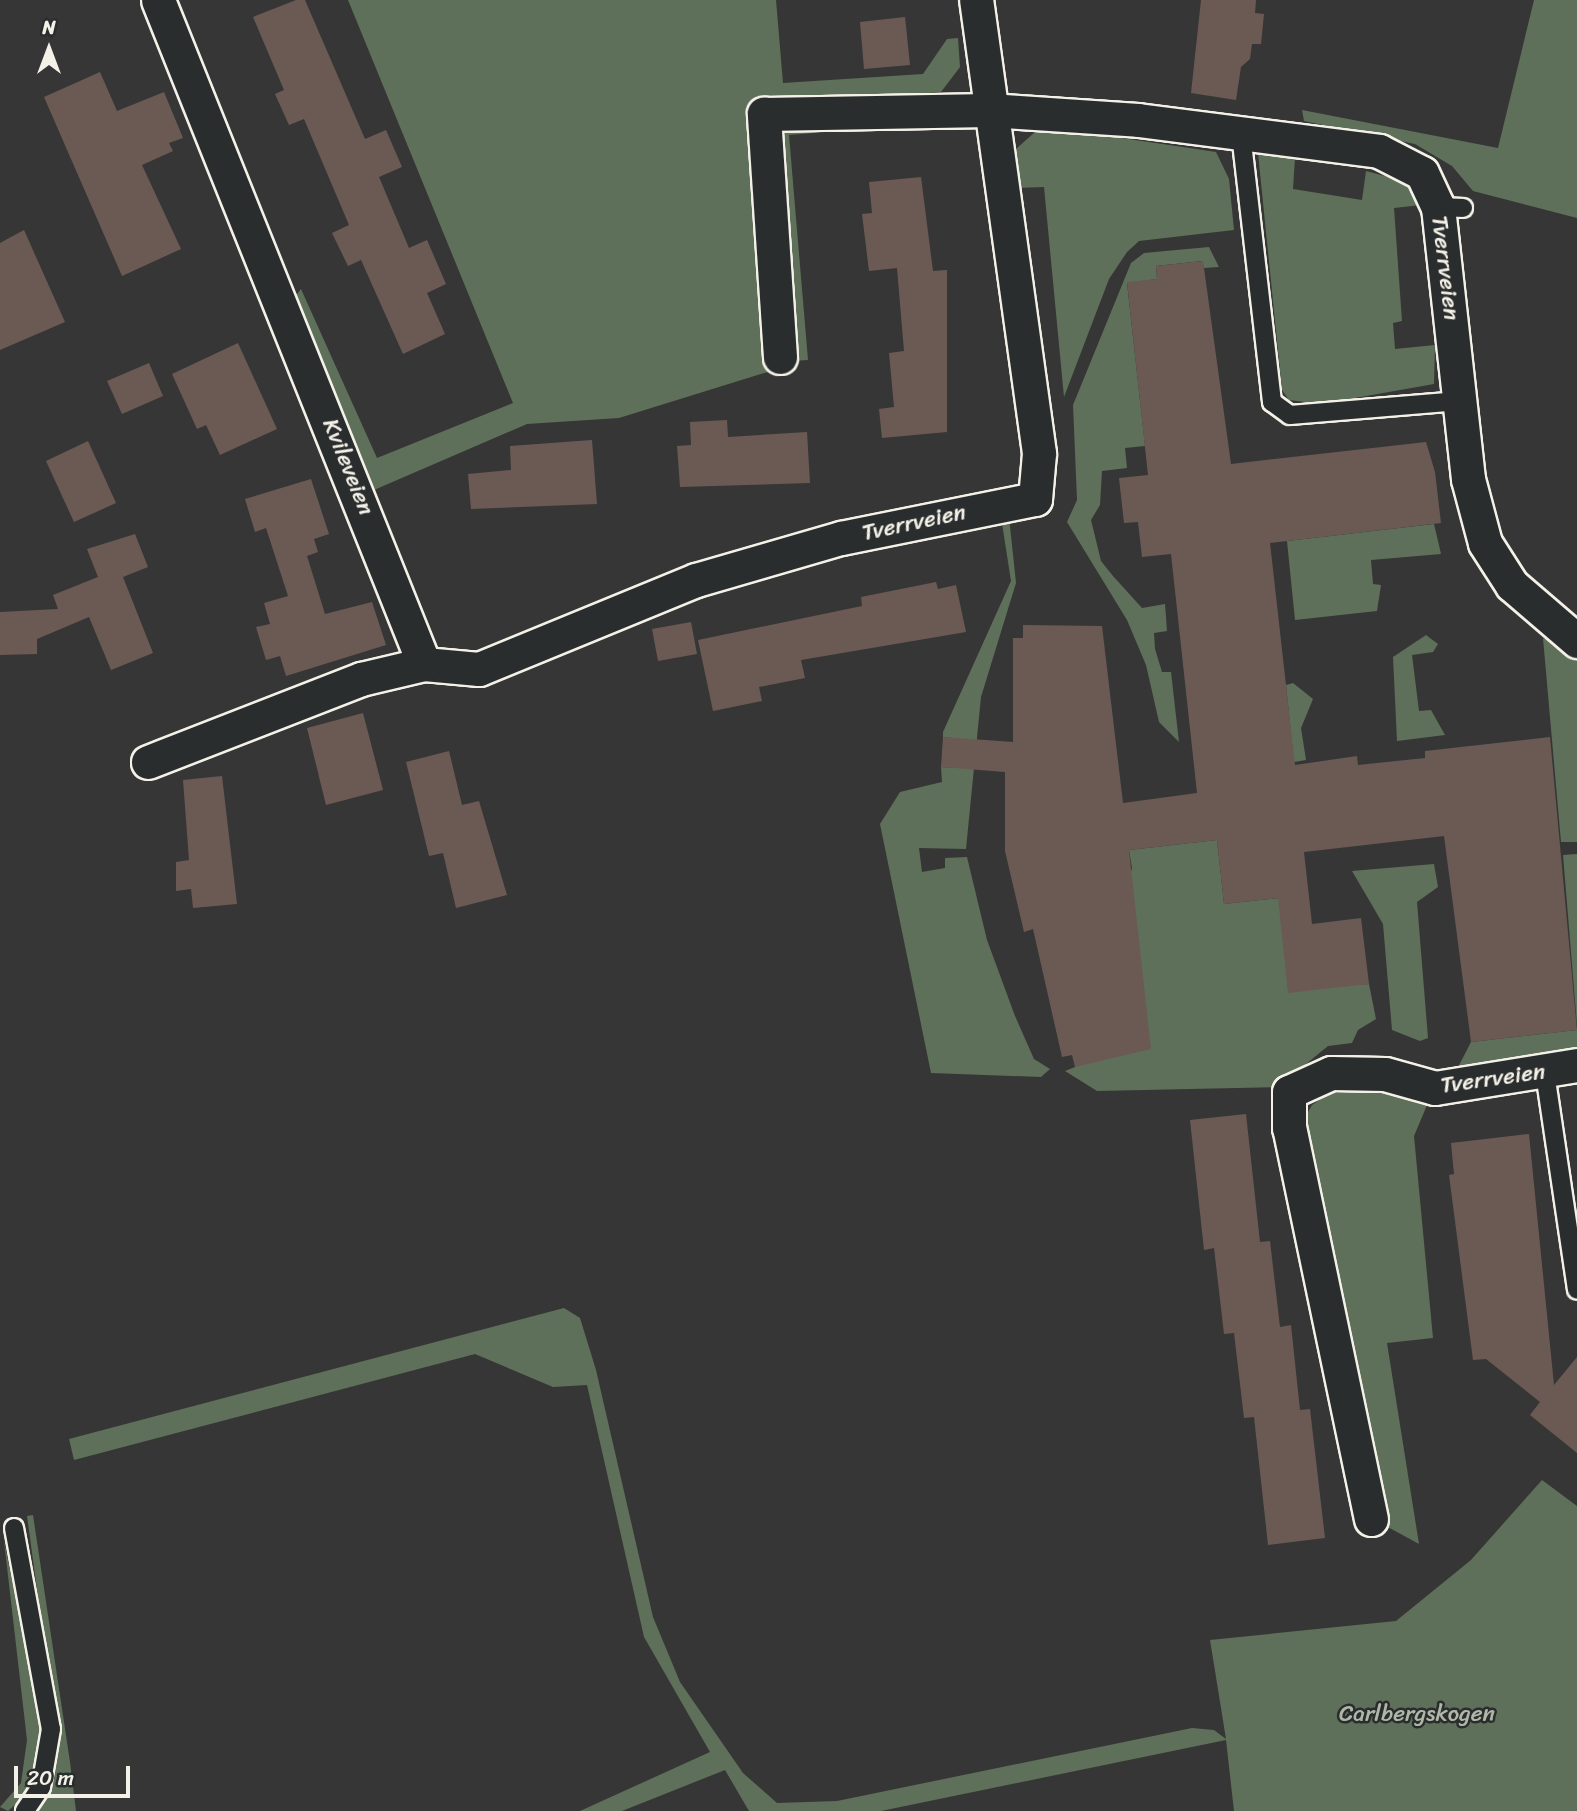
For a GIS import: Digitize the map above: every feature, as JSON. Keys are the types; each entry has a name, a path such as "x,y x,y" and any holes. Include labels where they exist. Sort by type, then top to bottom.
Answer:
{"street":[{"name":"Kvileveien","path":"158,0 424,664"},
{"name":"Tverrveien","path":"424,664 478,668 696,580 841,538 1035,499 1039,453 989,110 976,0"},
{"name":"Tverrveien","path":"780,357 764,114 989,110 1241,134 1379,152 1422,173 1450,208 1462,401 1474,508 1485,543 1577,642"},
{"path":"148,762 361,679 424,664"},
{"name":"Tverrveien","path":"1371,1519 1289,1128 1289,1092 1331,1073 1385,1074 1435,1088 1545,1073 1577,1065"}],"lane":[{"path":"1241,134 1272,402 1290,415 1462,401"},
{"path":"1545,1073 1577,1290"},
{"path":"14,1528 51,1729 41,1787 25,1811"}],"green space":[{"path":"348,0 776,0 783,83 923,74 947,39 958,38 960,67 941,92 760,109 774,370 619,418 527,424 374,490 294,298 301,289 377,458 513,403"},
{"path":"1534,0 1577,0 1577,218 1473,191 1452,166 1415,144 1304,121 1302,110 1498,148"},
{"path":"924,124 789,135 808,360 791,361 774,127"},
{"path":"1075,131 1216,152 1229,179 1234,230 1139,241 1127,252 1109,279 1064,397 1044,187 1014,188 1010,166 1016,149 1035,132"},
{"path":"1258,153 1295,158 1293,189 1362,200 1366,171 1407,182 1419,196 1421,205 1394,208 1402,321 1393,323 1395,349 1435,345 1434,384 1321,404 1289,400 1282,390"},
{"path":"1209,247 1219,267 1204,268 1202,261 1156,266 1157,279 1127,283 1145,446 1125,448 1127,468 1102,471 1100,505 1091,520 1101,561 1113,576 1142,608 1165,604 1167,631 1154,633 1155,649 1162,672 1171,672 1179,742 1159,722 1146,665 1127,620 1067,522 1077,500 1073,405 1131,263 1144,253"},
{"path":"1001,517 1009,517 1016,583 981,697 966,849 919,848 922,872 945,868 945,858 967,857 987,940 1015,1016 1034,1059 1050,1069 1041,1077 931,1073 880,824 900,792 942,782 941,767 960,768 961,739 943,737 943,732 1011,581"},
{"path":"1434,524 1441,554 1371,560 1373,584 1381,585 1377,611 1295,620 1287,541"},
{"path":"1426,635 1438,644 1433,652 1412,655 1419,711 1431,710 1445,735 1397,741 1393,657"},
{"path":"1543,638 1577,654 1577,842 1561,842"},
{"path":"1293,683 1313,699 1301,728 1306,760 1294,762 1286,685"},
{"path":"1217,840 1224,904 1279,898 1288,989 1369,984 1376,1019 1358,1030 1352,1043 1328,1046 1278,1087 1097,1091 1065,1071 1075,1067 1132,868 1129,850"},
{"path":"1577,854 1577,1025 1563,855"},
{"path":"1434,864 1438,887 1417,902 1428,1038 1420,1041 1392,1030 1383,924 1352,871"},
{"path":"1577,1030 1577,1051 1454,1075 1471,1042"},
{"path":"1343,1084 1430,1098 1414,1136 1433,1338 1387,1343 1419,1544 1386,1526 1303,1121 1312,1105"},
{"name":"Carlbergskogen","path":"564,1308 580,1318 596,1370 653,1617 680,1682 743,1773 777,1803 837,1801 1192,1728 1214,1730 1226,1739 1210,1640 1396,1621 1471,1560 1542,1480 1577,1506 1577,1811 1234,1811 1226,1740 881,1811 749,1811 725,1770 622,1811 580,1811 710,1752 644,1637 587,1385 553,1387 475,1354 74,1460 69,1439"},
{"path":"33,1515 76,1811 39,1811 54,1780 57,1736 27,1516"},
{"path":"4,1541 39,1710 41,1766 29,1792 8,1811 0,1807 21,1783 27,1740"}],"building":[{"path":"296,0 305,0 365,139 386,130 402,167 379,177 409,248 427,240 446,284 427,293 445,334 403,354 361,260 348,266 332,233 349,225 304,119 289,125 275,94 284,90 253,17"},
{"path":"1201,0 1256,0 1255,13 1264,14 1261,44 1252,44 1250,59 1241,67 1236,100 1191,93"},
{"path":"905,17 910,65 864,69 860,22"},
{"path":"100,72 117,111 164,92 183,138 169,143 173,151 142,165 181,249 122,276 44,97"},
{"path":"921,177 933,271 947,270 947,432 882,438 879,409 894,407 889,353 904,351 897,268 869,271 862,214 872,213 869,182"},
{"path":"24,230 65,322 0,350 0,243"},
{"path":"1203,261 1231,464 1426,442 1435,472 1441,523 1270,543 1295,765 1357,756 1358,765 1425,758 1425,751 1550,737 1577,1030 1471,1042 1444,836 1304,852 1312,924 1361,918 1369,984 1288,993 1278,898 1224,904 1217,840 1129,850 1151,1049 1075,1067 1072,1055 1062,1057 1033,929 1024,932 1005,851 1005,772 941,767 943,737 1013,742 1013,638 1023,638 1023,625 1102,626 1123,803 1197,793 1171,554 1142,557 1138,522 1124,523 1119,478 1148,475 1127,282 1157,279 1156,266"},
{"path":"238,343 277,429 220,455 206,425 197,429 172,374"},
{"path":"149,363 163,396 122,414 107,381"},
{"path":"727,420 728,437 807,432 810,483 680,487 677,446 691,445 690,422"},
{"path":"592,440 597,504 471,509 468,474 511,470 510,446"},
{"path":"88,441 116,503 74,522 46,461"},
{"path":"311,479 329,534 314,539 318,552 307,556 325,614 372,602 386,645 286,676 280,656 266,660 256,627 270,624 264,603 288,596 266,528 255,532 245,499"},
{"path":"135,534 148,567 123,577 153,653 111,670 89,617 37,639 37,654 0,655 0,612 58,609 53,595 98,577 87,549"},
{"path":"936,582 938,589 956,585 966,632 801,660 805,678 759,687 762,701 713,711 698,640 862,606 861,597"},
{"path":"691,622 697,654 658,661 652,629"},
{"path":"363,713 383,790 326,805 307,728"},
{"path":"449,751 462,805 479,801 507,895 456,908 443,853 429,856 406,762"},
{"path":"222,776 237,904 193,908 191,889 176,891 176,862 189,860 183,780"},
{"path":"1246,1114 1260,1242 1270,1241 1280,1327 1291,1325 1300,1410 1310,1409 1325,1538 1268,1545 1254,1417 1244,1418 1234,1333 1224,1334 1214,1248 1204,1250 1190,1120"},
{"path":"1529,1134 1554,1385 1577,1357 1577,1453 1530,1415 1540,1402 1486,1359 1473,1360 1449,1175 1454,1174 1451,1143"}]}
